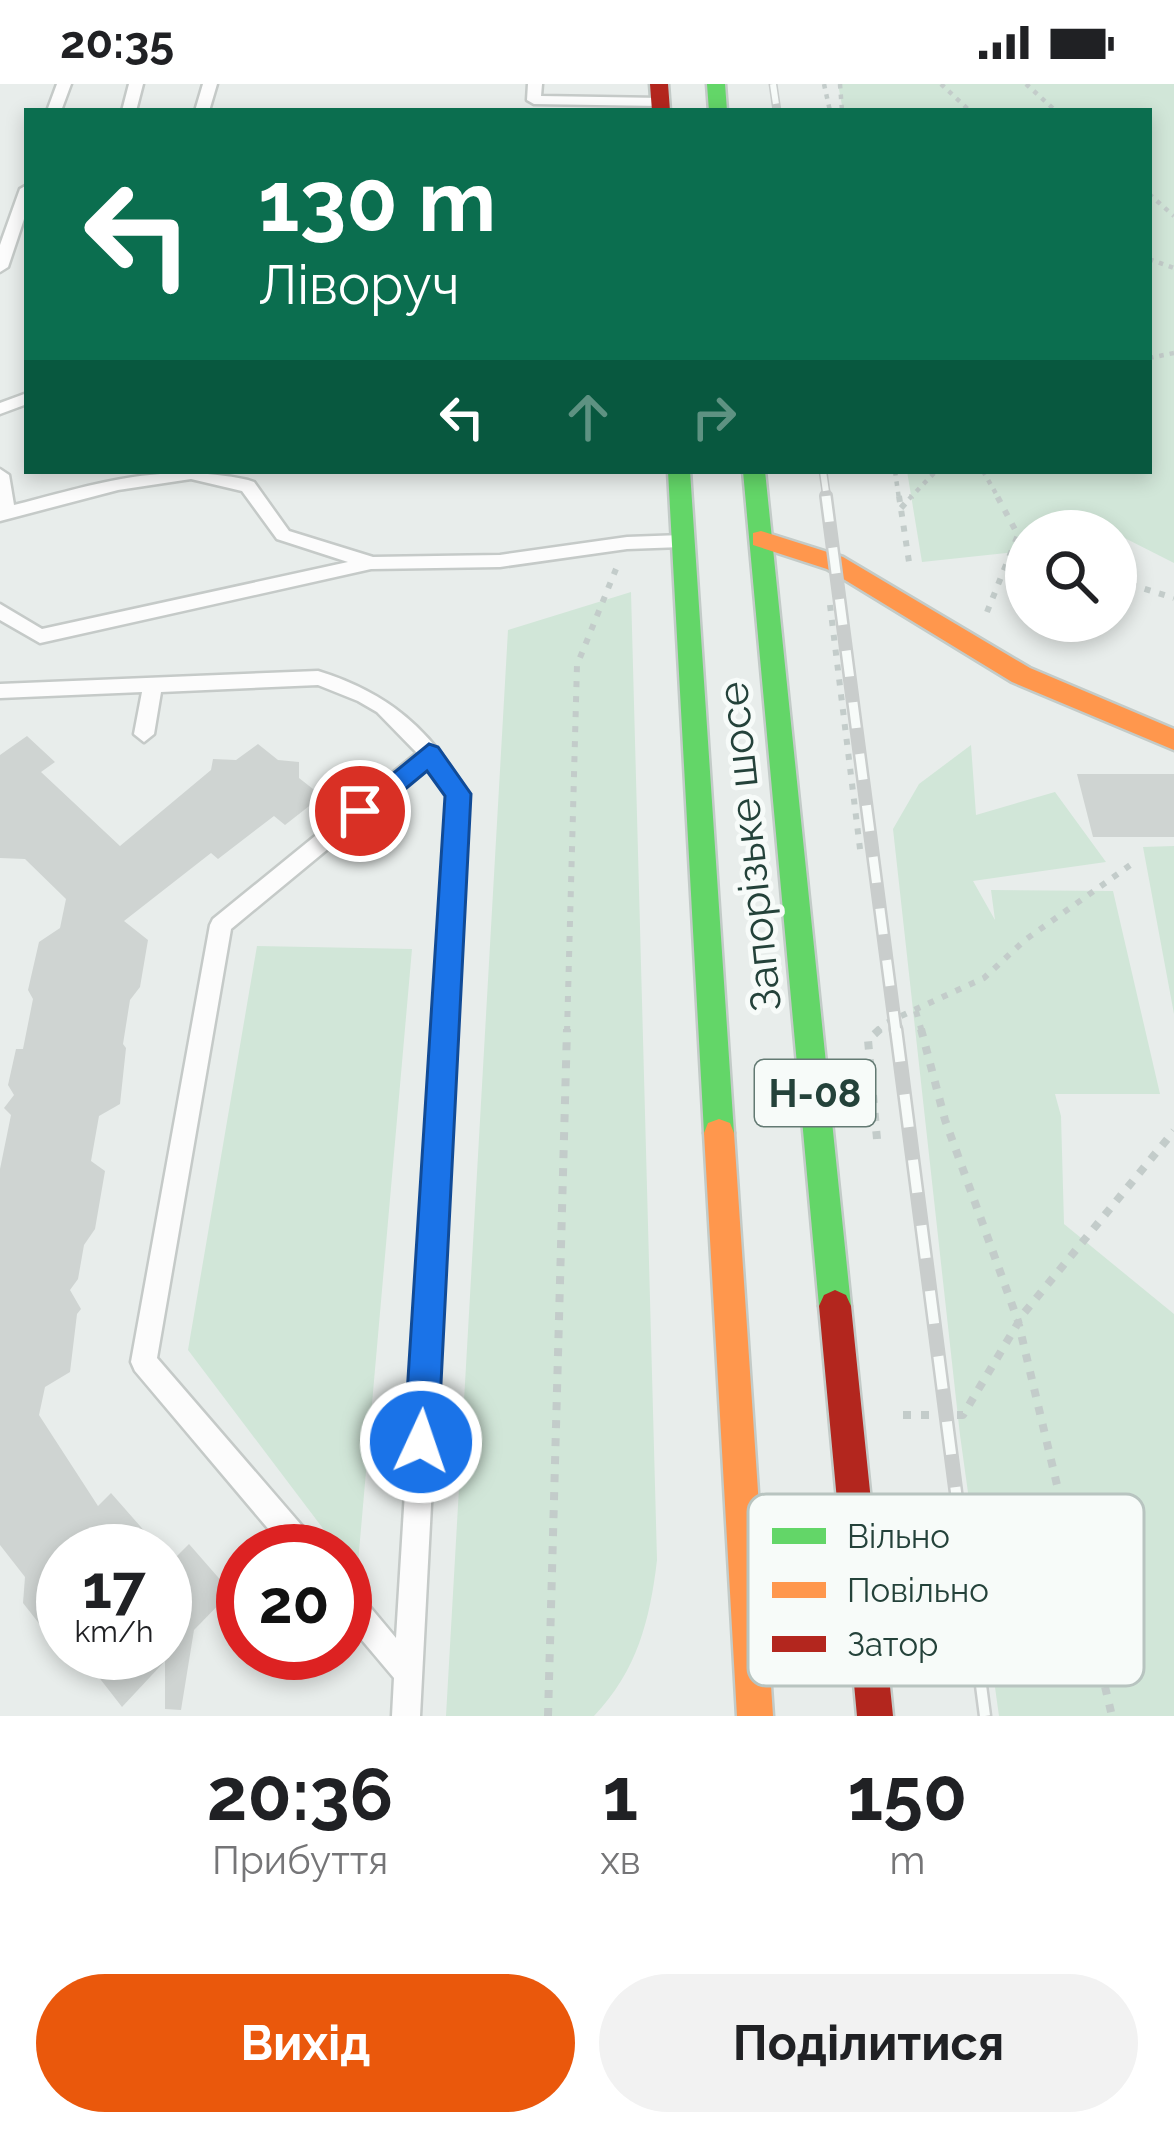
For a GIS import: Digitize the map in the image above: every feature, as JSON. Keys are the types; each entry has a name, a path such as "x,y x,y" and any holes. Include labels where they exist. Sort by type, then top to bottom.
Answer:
{"main road":[{"name":"Запорізьке шосе","path":"680,474 692,541 748,1585"},
{"name":"Запорізьке шосе","path":"754,474 751,539 852,1494"},
{"path":"751,539 824,559 1021,675 1174,740"},
{"name":"Запорізьке шосе","path":"753,1686 755,1716"},
{"name":"Запорізьке шосе","path":"872,1686 875,1716"}],"lane":[{"path":"535,84 534,100 660,99"},
{"path":"0,267 24,198"},
{"path":"0,475 3,514 118,484 184,474"},
{"path":"195,474 248,486 283,536 370,563"},
{"path":"0,611 40,636 370,563 500,561 627,543 692,541"},
{"path":"0,691 318,678 381,701 458,794 406,1716"},
{"path":"144,734 153,685"},
{"path":"282,1524 144,1362 220,925 429,754"},
{"path":"372,1630 408,1673"}],"path":[{"path":"941,84 967,108"},
{"path":"1026,84 1053,108"},
{"path":"896,474 914,611"},
{"path":"901,508 932,474"},
{"path":"985,474 1005,511"},
{"path":"548,1716 577,665 627,543"},
{"path":"824,559 860,857"},
{"path":"973,649 1005,567"},
{"path":"1137,587 1174,598"},
{"path":"868,1040 886,1023 984,978 1025,940 1136,861"},
{"path":"916,1011 945,1120 1018,1321 1059,1494"},
{"path":"903,1415 963,1415 1018,1321 1174,1131"},
{"path":"1105,1686 1112,1716"}],"green space":[{"path":"838,84 1174,84 1174,563 1137,544 1137,510 1005,510 1005,553 922,562 907,474 1152,474 1152,108 842,108"},
{"path":"631,592 654,1582 631,1663 594,1716 446,1716 508,630"},
{"path":"971,745 976,815 1055,792 1106,862 973,881 995,920 991,890 1113,891 1160,1094 1055,1094 1061,1116 1064,1224 1174,1314 1174,1716 999,1716 995,1686 1144,1686 1144,1494 968,1494 893,829 919,784"},
{"path":"1174,846 1174,1014 1143,847"},
{"path":"257,946 412,949 361,1524 320,1524 188,1350"}],"building":[{"path":"27,736 55,762 41,772 120,846 211,770 213,759 236,760 258,744 278,760 299,762 299,778 322,796 285,825 274,816 218,859 211,853 124,921 148,940 140,987 130,1000 120,1104 99,1116 91,1161 105,1171 95,1229 84,1245 78,1279 70,1290 81,1309 70,1372 45,1387 39,1415 98,1506 111,1493 138,1524 36,1524 36,1620 23,1603 25,1577 0,1545 0,1169 11,1115 4,1108 14,1095 8,1085 16,1049 23,1049 33,999 28,990 39,942 60,928 66,899 25,859 0,858 0,755"},
{"path":"1077,774 1174,774 1174,837 1093,837"},
{"path":"192,1547 216,1575 216,1607 194,1630 192,1642"},
{"path":"101,1680 147,1680 122,1707"},
{"path":"165,1680 186,1680 181,1710 165,1709"}],"railway":[{"path":"773,84 777,108"},
{"path":"823,474 827,499"},
{"path":"826,496 896,1032"},
{"path":"896,1029 956,1494"},
{"path":"981,1686 985,1716"}],"traffic: fast":[{"path":"716,84 718,108"},
{"path":"679,474 719,1133"},
{"path":"754,474 835,1306"}],"traffic: slow":[{"path":"761,539 835,563 1021,675 1174,740"},
{"path":"719,1133 748,1603"},
{"path":"753,1686 755,1716"}],"traffic: jam":[{"path":"659,84 661,108"},
{"path":"835,1306 853,1494"},
{"path":"872,1686 875,1716"}],"route":[{"path":"360,811 429,754 458,794 421,1442"}]}
